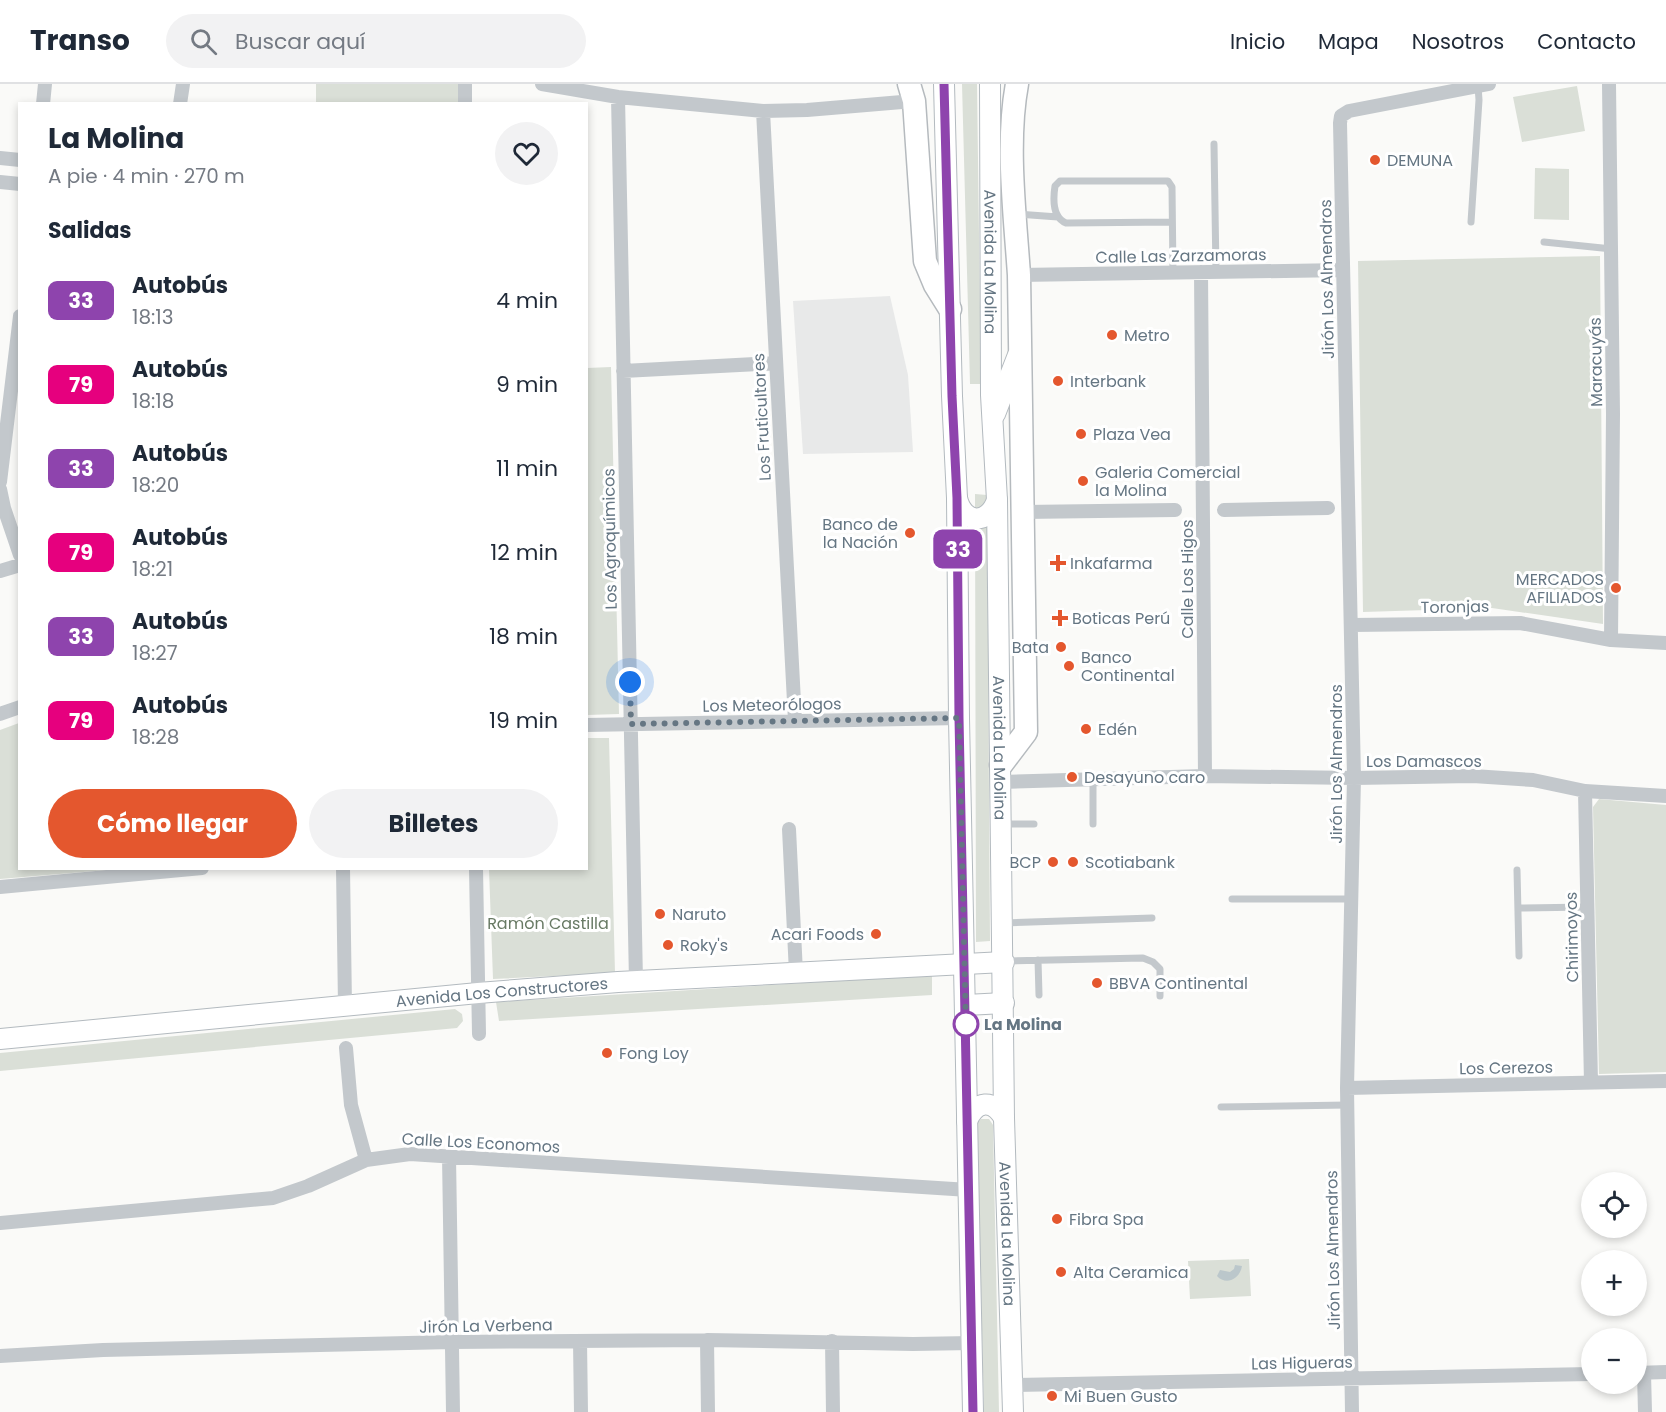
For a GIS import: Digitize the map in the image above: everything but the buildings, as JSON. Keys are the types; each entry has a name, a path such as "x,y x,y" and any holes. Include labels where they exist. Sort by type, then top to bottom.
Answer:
{"main road":[{"path":"944,84 957,498 959,718 973,1412"},
{"name":"Avenida La Molina","path":"990,84 992,419 997,501 1004,1118 1013,1412"},
{"path":"1001,774 1026,732 1021,349 1012,129 1017,84"},
{"path":"912,93 925,261 935,285 950,309"},
{"path":"991,213 1014,213"},
{"path":"992,419 1021,349"},
{"path":"957,498 966,516 976,519 986,517 994,510 997,501"},
{"name":"Avenida Los Constructores","path":"0,1039 478,993 636,981 965,962 1004,962"},
{"path":"966,1005 1004,1003"},
{"path":"967,1121 971,1112 979,1105 990,1104 999,1109 1004,1118"}],"street":[{"path":"43,102 45,84"},
{"path":"180,102 183,84"},
{"path":"465,84 465,102"},
{"path":"542,84 618,97 763,111 807,110 912,93"},
{"name":"Maracuyás","path":"1609,84 1613,426 1611,640"},
{"name":"Jirón Los Almendros","path":"1352,1412 1347,1088 1354,778 1340,123 1341,116 1349,111 1483,85"},
{"name":"Los Agroquímicos","path":"618,97 636,981"},
{"name":"Los Fruticultores","path":"763,111 795,721"},
{"path":"0,158 18,160"},
{"path":"0,182 18,184"},
{"name":"Calle Las Zarzamoras","path":"1019,275 1343,270"},
{"name":"Calle Los Higos","path":"1201,272 1205,776"},
{"path":"0,482 15,398 18,349"},
{"path":"623,371 776,363"},
{"path":"0,489 18,549"},
{"path":"1224,510 1328,508"},
{"path":"1023,512 1175,510"},
{"path":"0,571 18,566"},
{"name":"Toronjas","path":"1352,625 1520,623 1611,640 1666,642"},
{"path":"0,714 18,708"},
{"name":"Los Meteorólogos","path":"588,725 959,718"},
{"name":"Los Damascos","path":"1001,774 1093,780 1205,776 1354,778 1473,776 1533,780 1585,791 1666,796"},
{"name":"Chirimoyos","path":"1585,791 1591,1083"},
{"path":"789,829 795,973"},
{"path":"0,887 181,870"},
{"path":"343,870 345,1006"},
{"path":"476,870 479,1034"},
{"path":"346,1048 351,1105 366,1160"},
{"name":"Los Cerezos","path":"1347,1088 1666,1082"},
{"name":"Calle Los Economos","path":"0,1223 273,1198 308,1186 366,1160 403,1154 969,1190"},
{"path":"449,1156 453,1412"},
{"path":"707,1340 708,1412"},
{"name":"Jirón La Verbena","path":"0,1356 103,1350 452,1342 707,1340 972,1343"},
{"path":"580,1341 581,1412"},
{"path":"832,1341 833,1412"},
{"path":"1647,1373 1666,1372"},
{"name":"Las Higueras","path":"1012,1385 1581,1374"},
{"path":"1643,1394 1645,1412"}],"lane":[{"path":"1470,222 1479,100 1483,85"},
{"path":"1214,144 1216,272"},
{"path":"1172,222 1066,223 1055,212 1055,186 1060,181 1168,181 1172,187 1173,273"},
{"path":"1014,213 1058,217"},
{"path":"1544,242 1611,249"},
{"path":"1093,780 1093,824"},
{"path":"1002,824 1034,824"},
{"path":"1517,870 1519,956"},
{"path":"1232,899 1352,899"},
{"path":"1518,908 1587,907"},
{"path":"1003,923 1152,918"},
{"path":"1004,962 1143,958 1153,962 1160,969 1160,996"},
{"path":"1038,960 1040,995"},
{"path":"1221,1107 1347,1105"}],"shaded area":[{"path":"890,296 908,375 913,452 803,454 793,301"},
{"path":"1235,1265 1242,1266 1236,1278 1228,1281 1217,1276 1220,1270 1230,1272"}],"green space":[{"path":"316,84 458,84 459,102 316,102"},
{"path":"962,84 977,84 981,384 970,384"},
{"path":"1577,86 1585,131 1522,142 1513,97"},
{"path":"1535,168 1569,169 1569,220 1534,219"},
{"path":"1600,256 1603,624 1492,608 1363,612 1358,261"},
{"path":"611,367 619,714 588,715 588,368"},
{"path":"975,494 987,495 990,941 976,942"},
{"path":"18,723 18,870 107,870 0,879 0,730"},
{"name":"Ramón Castilla","path":"588,738 609,738 615,973 493,979 489,870 588,870"},
{"path":"1599,799 1666,805 1666,1072 1599,1074 1593,807"},
{"path":"932,975 932,995 499,1021 496,1002"},
{"path":"455,1009 462,1014 463,1021 457,1028 0,1071 0,1053"},
{"path":"981,1119 989,1119 993,1125 999,1412 984,1412 977,1123"},
{"path":"1249,1259 1251,1296 1190,1299 1188,1261"}],"bus line":[{"name":"33","path":"944,84 957,498 959,718 973,1412"}],"place":[{"name":"DEMUNA","path":"1375,160"},
{"name":"Metro","path":"1112,335"},
{"name":"Interbank","path":"1058,381"},
{"name":"Plaza Vea","path":"1081,434"},
{"name":"Galeria Comercial la Molina","path":"1083,481"},
{"name":"Banco de la Nación","path":"910,533"},
{"name":"Inkafarma","path":"1058,563"},
{"name":"MERCADOS AFILIADOS","path":"1616,588"},
{"name":"Boticas Perú","path":"1060,618"},
{"name":"Bata","path":"1061,647"},
{"name":"Banco Continental","path":"1069,666"},
{"name":"Edén","path":"1086,729"},
{"name":"Desayuno caro","path":"1072,777"},
{"name":"BCP","path":"1053,862"},
{"name":"Scotiabank","path":"1073,862"},
{"name":"Naruto","path":"660,914"},
{"name":"Acari Foods","path":"876,934"},
{"name":"Roky's","path":"668,945"},
{"name":"BBVA Continental","path":"1097,983"},
{"name":"La Molina","path":"966,1024"},
{"name":"Fong Loy","path":"607,1053"},
{"name":"Fibra Spa","path":"1057,1219"},
{"name":"Alta Ceramica","path":"1061,1272"},
{"name":"Mi Buen Gusto","path":"1052,1396"}],"route":[{"path":"630,682 631,724 959,718 966,1028 966,1024"}]}
